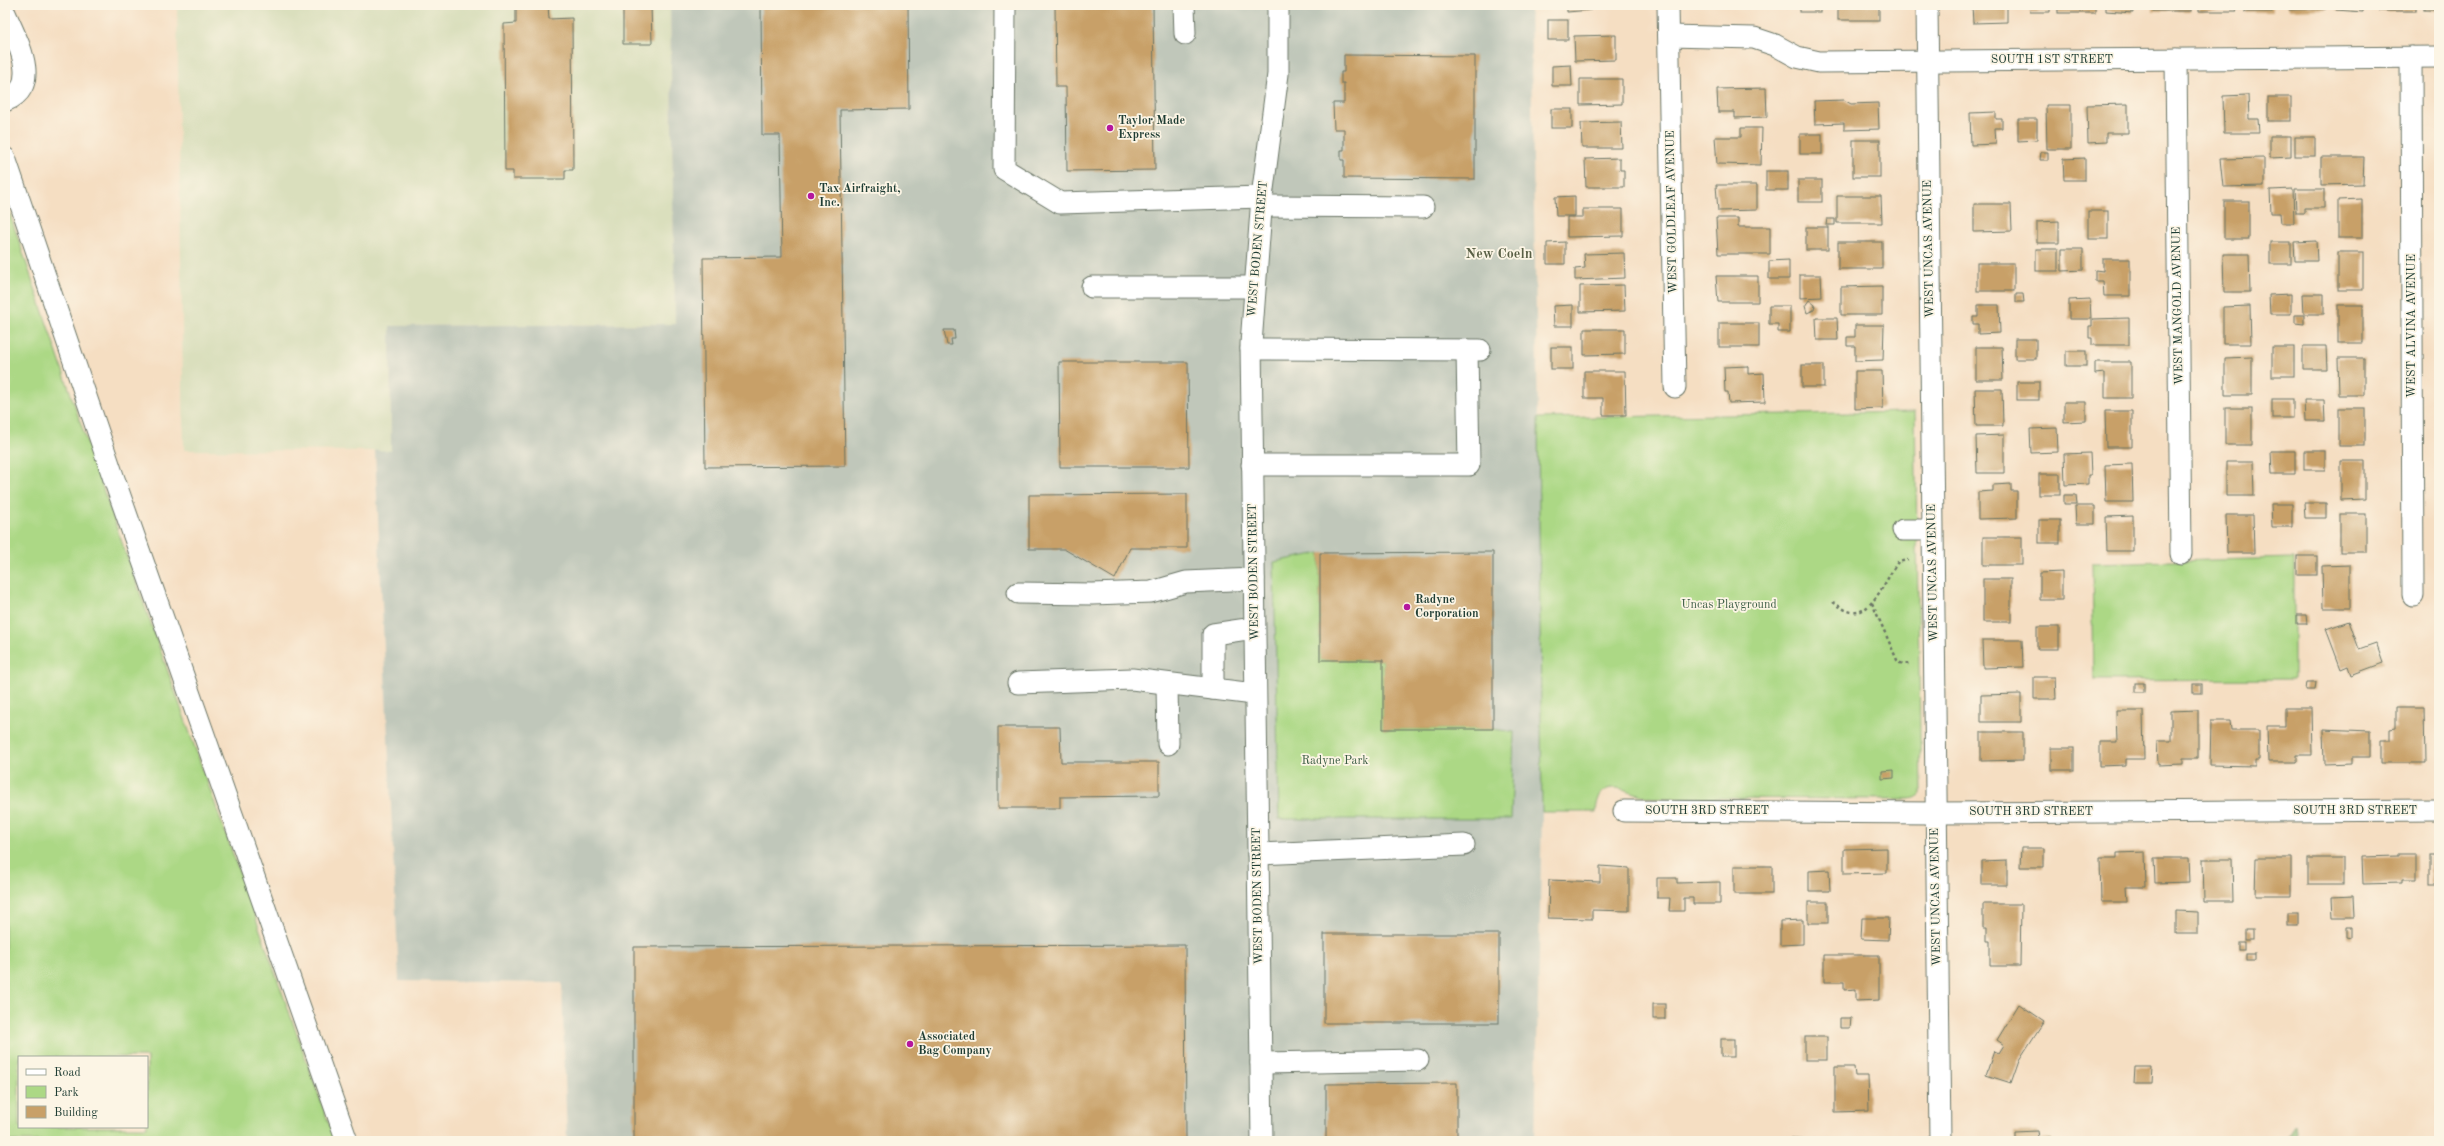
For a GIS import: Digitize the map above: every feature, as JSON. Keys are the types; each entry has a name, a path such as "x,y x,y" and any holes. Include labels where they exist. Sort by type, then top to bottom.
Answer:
{"street":[{"path":"1005,5 1004,169 1060,203 1262,201 1423,207"},
{"path":"1184,5 1185,34"},
{"name":"WEST BODEN STREET","path":"1262,1141 1254,694 1251,349 1262,201 1278,74 1278,5"},
{"name":"WEST GOLDLEAF AVENUE","path":"1668,5 1675,387"},
{"name":"WEST UNCAS AVENUE","path":"1927,5 1935,813 1940,1141"},
{"path":"5,13 26,64 23,83 14,98 5,101"},
{"name":"SOUTH 1ST STREET","path":"1669,36 1754,38 1775,45 1797,57 1819,62 2439,57"},
{"name":"WEST ALVINA AVENUE","path":"2411,57 2413,594"},
{"name":"WEST MANGOLD AVENUE","path":"2176,59 2181,554"},
{"path":"5,158 114,479 347,1141"},
{"path":"1092,287 1255,287"},
{"path":"1251,349 1475,350 1469,464 1252,465"},
{"path":"1903,530 1932,530"},
{"path":"1018,593 1092,594 1151,592 1186,582 1254,579"},
{"path":"1213,689 1213,634 1254,628"},
{"path":"1018,683 1132,679 1254,694"},
{"path":"1167,684 1168,744"},
{"name":"SOUTH 3RD STREET","path":"1624,811 1935,813 2439,810"},
{"path":"1258,854 1464,845"},
{"path":"1261,1063 1418,1060"}],"path":[{"path":"1833,602 1847,610 1857,612 1872,603 1898,562 1908,560"},
{"path":"1872,603 1897,660 1900,663 1909,664"}],"shaded area":[{"path":"177,5 670,5 675,324 390,326 391,451 184,450"},
{"path":"670,5 1530,5 1538,418 1542,812 1535,1141 567,1141 562,983 399,981 375,450 391,451 390,326 675,324"}],"green space":[{"path":"5,200 103,489 335,1141 5,1141"},
{"name":"Uncas Playground","path":"1915,412 1921,794 1916,798 1910,799 1660,798 1648,797 1614,788 1608,789 1602,793 1598,800 1596,812 1542,812 1538,418"},
{"name":"Radyne Park","path":"1320,553 1320,660 1383,660 1383,729 1493,729 1514,732 1511,819 1279,819 1274,562"},
{"path":"2294,558 2294,679 2094,680 2092,563"},
{"path":"2295,1125 2297,1141 2284,1141"}],"building":[{"path":"516,5 548,5 549,19 572,18 573,170 565,170 565,179 513,179 513,171 505,171 504,24 516,23"},
{"path":"623,5 651,5 652,44 623,44"},
{"name":"Tax Airfraight, Inc.","path":"761,5 908,5 909,109 840,110 845,466 705,467 703,258 782,257 780,135 762,135"},
{"name":"Taylor Made Express","path":"1055,5 1153,5 1155,170 1067,171 1066,87 1056,87"},
{"path":"1567,5 1591,5 1591,10 1567,12"},
{"path":"1800,5 1820,5 1820,12 1800,12"},
{"path":"1838,5 1879,5 1879,20 1838,20"},
{"path":"1972,5 2007,5 2007,22 1973,23"},
{"path":"2029,5 2050,5 2050,12 2030,12"},
{"path":"2058,5 2095,5 2095,13 2058,13"},
{"path":"2106,5 2133,5 2133,13 2106,11"},
{"path":"2153,5 2191,5 2191,11 2153,11"},
{"path":"2199,5 2236,5 2237,11 2199,11"},
{"path":"2245,5 2272,5 2272,12 2245,12"},
{"path":"2289,5 2326,5 2326,9 2289,10"},
{"path":"2336,5 2363,5 2363,12 2336,10"},
{"path":"2379,5 2416,5 2416,11 2379,11"},
{"path":"2424,5 2439,5 2439,10 2424,10"},
{"path":"1548,20 1568,20 1568,40 1548,40"},
{"path":"1616,35 1616,60 1575,61 1574,36"},
{"path":"1344,55 1475,56 1475,179 1344,178 1344,160 1341,160 1341,150 1344,150 1344,129 1334,129 1333,103 1344,103 1344,83 1341,83 1341,72 1344,72"},
{"path":"1571,65 1572,86 1552,86 1552,66"},
{"path":"1580,79 1622,79 1622,104 1580,105"},
{"path":"1766,88 1767,117 1735,118 1735,112 1718,112 1717,89"},
{"path":"2248,95 2249,119 2258,119 2259,133 2224,133 2223,96"},
{"path":"2268,97 2291,97 2291,121 2268,121"},
{"path":"1844,100 1851,104 1878,103 1879,129 1844,130 1844,123 1815,124 1814,101"},
{"path":"2128,104 2128,133 2106,133 2106,142 2088,143 2087,105"},
{"path":"2046,105 2071,105 2071,149 2047,149"},
{"path":"1551,109 1572,109 1572,128 1551,128"},
{"path":"1996,112 1996,119 2002,119 2002,128 1995,128 1996,144 1971,145 1970,113"},
{"path":"2018,119 2037,119 2037,140 2018,141"},
{"path":"1621,122 1622,148 1582,148 1581,123"},
{"path":"1741,128 1762,128 1761,165 1717,164 1715,137 1741,137"},
{"path":"1800,134 1822,134 1822,154 1800,154"},
{"path":"2270,136 2291,136 2291,157 2270,158"},
{"path":"2295,137 2315,137 2315,156 2295,156"},
{"path":"1853,140 1880,140 1880,177 1853,177"},
{"path":"2041,152 2048,152 2048,160 2040,160"},
{"path":"2321,157 2364,157 2363,184 2321,185"},
{"path":"1620,158 1620,170 1624,170 1624,187 1586,187 1585,159"},
{"path":"2085,158 2085,180 2064,180 2063,159"},
{"path":"2264,158 2264,186 2223,187 2220,159"},
{"path":"1766,171 1788,171 1788,190 1766,190"},
{"path":"1798,180 1822,180 1822,202 1798,202"},
{"path":"1716,185 1757,185 1757,210 1718,211"},
{"path":"2293,189 2294,223 2281,223 2280,213 2271,213 2270,190"},
{"path":"2295,189 2324,189 2324,208 2305,208 2305,213 2296,213"},
{"path":"1575,196 1575,216 1556,216 1555,197"},
{"path":"1837,196 1881,196 1882,223 1837,223"},
{"path":"2362,199 2362,238 2338,238 2338,200"},
{"path":"2224,201 2249,201 2249,239 2224,239"},
{"path":"1974,204 2011,204 2012,231 1974,232"},
{"path":"1583,209 1623,209 1623,236 1567,237 1567,217 1583,217"},
{"path":"2088,211 2108,211 2108,239 2088,239"},
{"path":"1716,218 1738,218 1738,227 1770,227 1770,254 1718,254"},
{"path":"1827,219 1835,219 1835,225 1826,225"},
{"path":"2059,221 2059,243 2037,243 2037,222"},
{"path":"1806,227 1828,227 1828,250 1806,250"},
{"path":"2316,241 2317,261 2295,261 2294,242"},
{"path":"1565,242 1565,264 1547,264 1547,243"},
{"path":"1838,242 1882,242 1882,269 1838,269"},
{"path":"2270,242 2291,242 2291,264 2270,264"},
{"path":"2036,249 2058,249 2058,271 2036,271"},
{"path":"2062,249 2083,249 2083,270 2062,271"},
{"path":"2338,252 2363,252 2363,290 2338,290"},
{"path":"1624,253 1625,278 1575,280 1575,269 1585,268 1584,254"},
{"path":"2223,254 2249,254 2250,292 2224,292"},
{"path":"2103,259 2130,259 2130,296 2104,296 2103,281 2095,281 2095,270 2103,271"},
{"path":"1789,260 1789,279 1769,279 1769,261"},
{"path":"1977,263 2014,263 2014,291 1977,291"},
{"path":"1800,275 1821,275 1822,297 1800,298"},
{"path":"1716,276 1758,276 1758,302 1718,302"},
{"path":"1624,285 1625,311 1580,312 1580,286"},
{"path":"1882,286 1882,315 1841,315 1841,287"},
{"path":"2016,294 2023,294 2024,302 2016,302"},
{"path":"2291,294 2291,314 2270,314 2269,295"},
{"path":"2303,294 2324,294 2324,314 2304,314"},
{"path":"2090,299 2091,319 2069,319 2069,300"},
{"path":"1809,300 1815,305 1814,310 1807,313 1805,306"},
{"path":"1573,305 1573,326 1554,326 1553,306"},
{"path":"1978,305 1999,305 2000,333 1978,334 1978,324 1973,324 1973,317 1978,317"},
{"path":"2338,305 2363,305 2363,343 2338,343"},
{"path":"1769,306 1790,306 1790,332 1778,332 1778,324 1769,324"},
{"path":"2250,306 2251,344 2223,344 2223,307"},
{"path":"2295,315 2304,315 2304,324 2295,323"},
{"path":"1816,318 1837,318 1838,340 1817,340"},
{"path":"2129,318 2129,345 2092,345 2092,338 2089,338 2089,326 2092,326 2092,319"},
{"path":"1719,323 1759,323 1759,347 1719,347"},
{"path":"1855,325 1884,325 1883,360 1855,361 1855,346 1847,346 1847,337 1855,337"},
{"path":"1584,329 1625,329 1625,354 1584,355"},
{"path":"944,330 954,330 955,339 951,339 952,345 947,345"},
{"path":"2015,339 2036,339 2036,359 2015,359"},
{"path":"2303,346 2326,346 2327,369 2303,369"},
{"path":"1551,347 1573,347 1573,369 1551,369"},
{"path":"1976,347 2002,347 2003,380 1976,380"},
{"path":"2272,347 2294,347 2294,376 2272,376"},
{"path":"2066,351 2086,351 2086,366 2066,366"},
{"path":"2252,357 2252,395 2225,395 2225,358"},
{"path":"2338,358 2364,358 2364,395 2339,395"},
{"path":"1059,362 1188,362 1189,467 1060,467"},
{"path":"2095,362 2131,362 2131,398 2105,398 2105,373 2095,374"},
{"path":"1802,365 1824,365 1824,387 1802,387"},
{"path":"1748,366 1748,374 1764,373 1765,402 1729,403 1728,392 1725,392 1724,367"},
{"path":"1584,371 1625,371 1626,415 1603,415 1603,398 1584,398"},
{"path":"1855,371 1882,371 1883,408 1855,409"},
{"path":"2017,382 2039,382 2039,400 2017,400"},
{"path":"1975,389 2002,389 2003,426 1976,426"},
{"path":"2272,399 2293,399 2293,418 2272,418"},
{"path":"2304,400 2324,400 2325,421 2305,421"},
{"path":"2064,402 2086,402 2086,421 2064,422"},
{"path":"2225,408 2252,408 2252,445 2225,445"},
{"path":"2339,408 2365,408 2365,446 2339,446"},
{"path":"2105,411 2132,411 2132,447 2106,447"},
{"path":"2057,428 2058,452 2031,453 2030,429"},
{"path":"2004,435 2004,473 1977,473 1976,436"},
{"path":"2271,451 2295,451 2295,474 2272,474"},
{"path":"2304,451 2325,451 2325,470 2304,470"},
{"path":"2090,453 2091,475 2088,475 2088,484 2065,485 2064,454"},
{"path":"2341,461 2365,461 2365,499 2341,500"},
{"path":"2226,462 2253,462 2254,496 2226,496"},
{"path":"2132,464 2133,502 2106,502 2105,465"},
{"path":"2039,474 2060,474 2060,495 2039,495"},
{"path":"2011,484 2011,491 2017,491 2017,518 1978,519 1978,492 1993,491 1993,485"},
{"path":"1187,494 1187,548 1130,548 1115,579 1064,549 1029,549 1029,495"},
{"path":"2064,495 2076,495 2077,504 2064,504"},
{"path":"2304,503 2326,503 2326,518 2305,518"},
{"path":"2271,504 2292,504 2292,527 2272,527"},
{"path":"2075,506 2095,506 2095,524 2076,524"},
{"path":"2340,514 2366,514 2366,552 2340,552"},
{"path":"2226,515 2253,515 2254,553 2227,553"},
{"path":"2133,516 2133,551 2107,551 2106,517"},
{"path":"2039,520 2060,520 2060,543 2039,543"},
{"path":"1983,537 2022,537 2022,565 1983,565"},
{"name":"Radyne Corporation","path":"1493,552 1493,729 1383,729 1383,660 1320,660 1320,553"},
{"path":"2297,556 2317,556 2317,575 2297,575"},
{"path":"2350,565 2350,608 2323,608 2322,566"},
{"path":"2062,572 2062,600 2040,600 2040,573"},
{"path":"1983,579 2011,579 2011,622 1983,622"},
{"path":"2297,615 2306,615 2307,624 2297,624"},
{"path":"2349,621 2359,649 2376,643 2383,663 2351,675 2348,666 2341,669 2326,629"},
{"path":"2037,627 2059,627 2059,649 2037,649"},
{"path":"1982,640 2022,640 2023,667 1983,668"},
{"path":"2034,677 2055,677 2056,699 2034,699"},
{"path":"2307,682 2316,682 2315,690 2306,690"},
{"path":"2135,683 2144,683 2144,692 2135,692"},
{"path":"2193,684 2202,684 2202,693 2193,693"},
{"path":"2021,694 2021,722 1981,722 1981,695"},
{"path":"2285,708 2311,708 2312,755 2297,755 2297,762 2268,762 2267,726 2285,726"},
{"path":"2396,708 2424,708 2425,763 2380,763 2380,740 2390,740 2390,729 2396,728"},
{"path":"2198,710 2198,758 2183,758 2183,764 2158,765 2157,741 2171,741 2171,711"},
{"path":"2116,711 2143,711 2144,759 2126,759 2126,765 2100,766 2100,742 2117,742"},
{"path":"2211,721 2230,721 2231,730 2259,730 2259,760 2255,760 2255,766 2210,765"},
{"path":"998,727 1060,727 1061,762 1159,762 1159,796 1060,797 1060,808 998,808"},
{"path":"2323,729 2370,731 2370,757 2352,757 2352,763 2324,764"},
{"path":"1981,732 2023,732 2023,760 1981,761"},
{"path":"2051,748 2074,748 2074,770 2051,770"},
{"path":"1894,770 1894,778 1882,779 1882,771"},
{"path":"1887,848 1887,873 1844,874 1844,849"},
{"path":"2021,848 2044,848 2044,867 2020,867"},
{"path":"2145,852 2146,887 2125,887 2126,902 2101,902 2100,858 2117,858 2117,853"},
{"path":"2399,854 2416,854 2416,880 2402,880 2402,883 2363,884 2362,857 2399,856"},
{"path":"2430,856 2439,856 2439,884 2430,884"},
{"path":"2154,858 2189,858 2190,882 2155,883"},
{"path":"2256,858 2291,858 2291,896 2255,896"},
{"path":"2308,858 2343,858 2343,884 2308,884"},
{"path":"2203,859 2232,859 2233,901 2204,901"},
{"path":"2007,860 2007,885 1982,885 1982,861"},
{"path":"1600,866 1629,868 1629,911 1592,910 1592,919 1548,918 1549,880 1600,882"},
{"path":"1734,866 1772,866 1772,894 1734,894"},
{"path":"1829,870 1830,891 1809,891 1809,871"},
{"path":"1657,878 1677,878 1677,883 1720,882 1720,904 1693,904 1693,898 1684,898 1684,911 1669,911 1670,898 1657,898"},
{"path":"2353,896 2354,917 2333,917 2332,897"},
{"path":"1808,902 1828,902 1828,923 1808,923"},
{"path":"1983,904 2021,904 2020,966 1990,966 1990,941 1987,941 1987,928 1983,928"},
{"path":"2176,911 2198,912 2198,934 2176,934"},
{"path":"2288,913 2298,913 2298,925 2288,925"},
{"path":"1862,918 1889,918 1888,940 1861,939"},
{"path":"1803,920 1803,944 1780,945 1780,921"},
{"path":"2347,927 2352,927 2352,938 2347,937"},
{"path":"2246,930 2253,930 2253,940 2246,940"},
{"path":"1324,934 1499,934 1499,1023 1324,1023"},
{"path":"2239,942 2245,942 2245,949 2239,949"},
{"name":"Associated Bag Company","path":"1185,945 1186,1141 634,1141 634,947"},
{"path":"2246,953 2255,953 2255,959 2246,959"},
{"path":"1824,955 1879,955 1879,1000 1856,1001 1856,989 1844,990 1844,982 1824,982"},
{"path":"1653,1004 1665,1004 1665,1019 1653,1019"},
{"path":"2019,1004 2044,1021 2019,1060 2011,1083 1986,1075 1994,1051 1999,1053 2004,1045 1997,1040"},
{"path":"1840,1018 1851,1018 1850,1028 1840,1028"},
{"path":"1805,1037 1827,1037 1827,1060 1805,1060"},
{"path":"1721,1039 1734,1039 1734,1057 1721,1057"},
{"path":"1835,1067 1854,1067 1855,1076 1868,1076 1869,1111 1835,1112"},
{"path":"2135,1067 2152,1067 2151,1084 2134,1084"},
{"path":"1457,1083 1457,1141 1326,1141 1326,1084"},
{"path":"2038,1131 2039,1139 2051,1138 2052,1141 2014,1141 2014,1132"},
{"path":"1791,1139 1820,1140 1820,1141 1791,1141"}],"place":[{"name":"Taylor Made Express","path":"1110,128"},
{"name":"Tax Airfraight, Inc.","path":"811,196"},
{"name":"Radyne Corporation","path":"1407,607"},
{"name":"Associated Bag Company","path":"910,1044"}],"district":[{"name":"New Coeln","path":"1499,254"}]}
